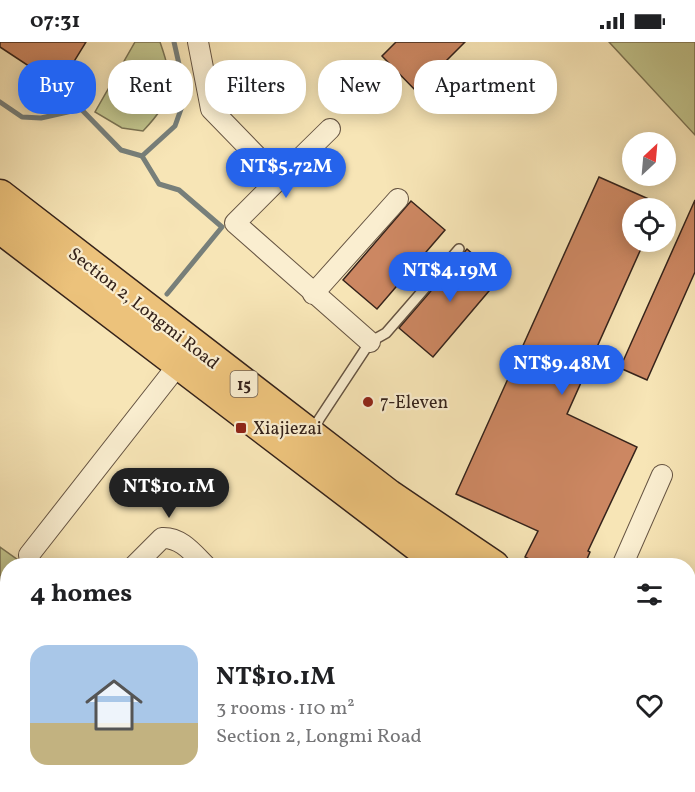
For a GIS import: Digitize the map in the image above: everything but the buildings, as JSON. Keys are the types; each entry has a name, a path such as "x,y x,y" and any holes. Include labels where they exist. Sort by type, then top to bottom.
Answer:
{"main road":[{"name":"Section 2, Longmi Road","path":"0,195 13,228 178,365 302,444 389,495 482,558"},
{"name":"Section 2, Longmi Road","path":"13,228 302,444 435,558"}],"street":[{"path":"198,42 211,109 279,179"},
{"path":"330,129 235,223 370,342"},
{"path":"314,294 398,199"},
{"path":"30,558 29,555 178,365"},
{"path":"626,558 662,475"},
{"path":"142,558 162,537 172,537 185,545 198,558"}],"lane":[{"path":"302,444 370,342 386,333 459,249"}],"green space":[{"path":"135,42 160,42 166,60 125,60"},
{"path":"609,42 695,42 695,135"},
{"path":"108,89 108,114 157,114 143,131 122,128 96,113"},
{"path":"0,547 15,558 0,558"}],"waterway":[{"path":"0,102 22,117 41,118 81,109 121,150 142,156 175,126 186,95 174,42"},
{"path":"142,156 159,184 179,190 222,227 167,294"}],"place":[{"name":"7-Eleven","path":"368,402"},
{"name":"Xiajiezai","path":"241,428"}]}
